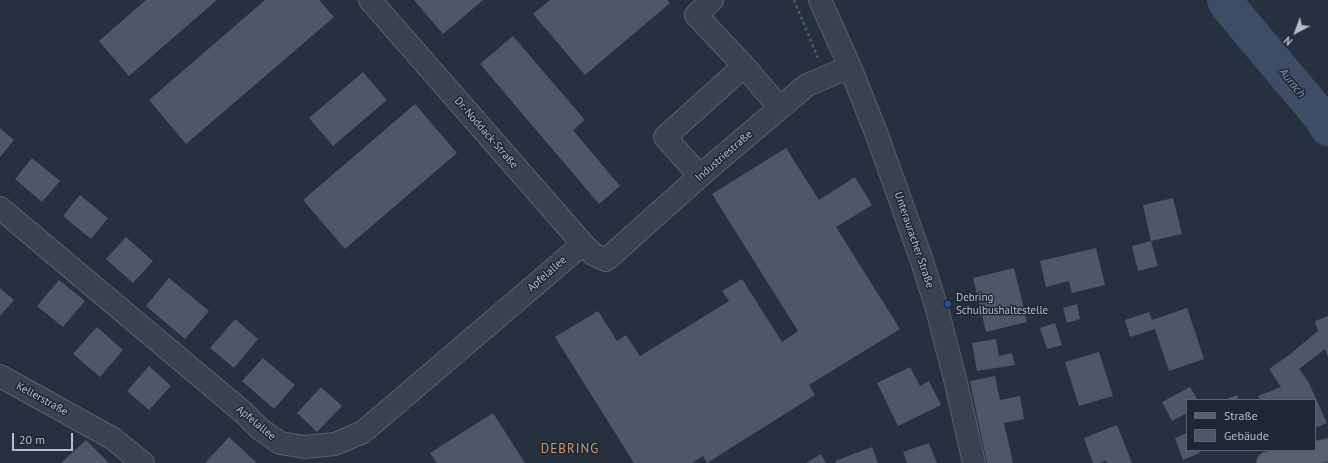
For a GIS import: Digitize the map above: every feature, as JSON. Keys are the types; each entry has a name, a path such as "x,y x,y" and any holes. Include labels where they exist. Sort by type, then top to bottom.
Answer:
{"main road":[{"path":"1268,463 1328,450"}],"street":[{"name":"Dr.-Noddack-Straße","path":"370,0 583,244 593,254 606,260"},
{"path":"712,0 696,15 744,66 780,108"},
{"name":"Unterauracher Straße","path":"820,0 850,67 877,135 922,261 937,309 974,463"},
{"path":"700,176 665,137 744,66"},
{"name":"Industriestraße","path":"606,260 700,176 807,85 850,67"},
{"name":"Apfelallee","path":"0,208 238,408 260,429 280,443 305,447 335,444 363,432 583,244"},
{"name":"Kellerstraße","path":"0,376 112,438 143,463"},
{"path":"280,443 291,463"}],"path":[{"path":"794,0 826,77"}],"building":[{"path":"146,0 217,0 129,76 99,41"},
{"path":"265,0 319,0 334,17 186,144 149,100"},
{"path":"414,0 483,0 443,34"},
{"path":"550,0 667,0 670,3 585,75 533,14"},
{"path":"513,36 585,120 573,130 620,186 599,204 480,64"},
{"path":"363,72 387,100 333,146 309,118"},
{"path":"415,104 457,153 345,249 303,200"},
{"path":"0,128 14,140 0,157"},
{"path":"786,148 819,200 855,177 872,205 836,227 900,329 809,385 815,395 707,463 703,456 692,463 634,463 555,337 598,311 617,341 626,335 640,356 729,301 722,291 742,279 782,342 798,331 712,194"},
{"path":"32,158 60,181 42,202 15,179"},
{"path":"80,195 108,218 91,239 63,216"},
{"path":"1173,198 1182,234 1151,241 1143,205"},
{"path":"126,237 153,261 133,283 106,259"},
{"path":"1151,241 1158,266 1138,271 1132,246"},
{"path":"1096,248 1105,285 1072,293 1069,281 1046,287 1040,261"},
{"path":"1014,268 1027,322 986,332 973,278"},
{"path":"169,278 209,311 185,339 146,306"},
{"path":"59,280 85,301 63,327 37,306"},
{"path":"0,288 14,300 0,316"},
{"path":"1077,304 1080,319 1067,323 1063,308"},
{"path":"1187,308 1204,359 1169,371 1155,329 1130,337 1125,320 1149,312 1152,320"},
{"path":"1328,316 1328,357 1325,349 1299,369 1308,381 1327,423 1316,428 1316,399 1260,399 1258,396 1281,387 1269,369 1318,331 1315,321"},
{"path":"235,319 258,339 234,368 210,348"},
{"path":"1055,323 1062,345 1047,349 1040,328"},
{"path":"97,327 123,350 100,377 73,354"},
{"path":"996,339 999,356 1012,353 1015,365 977,371 972,343"},
{"path":"1099,352 1113,396 1079,406 1065,362"},
{"path":"263,358 295,385 274,409 242,381"},
{"path":"149,366 171,386 149,410 127,391"},
{"path":"910,367 920,386 929,381 941,405 898,426 877,383"},
{"path":"995,376 1000,400 1020,396 1024,419 1004,423 1013,463 987,463 975,406 970,381"},
{"path":"321,387 342,406 317,432 297,413"},
{"path":"1190,387 1197,399 1186,399 1186,414 1172,421 1162,402"},
{"path":"1237,395 1239,399 1227,399"},
{"path":"493,413 525,463 437,463 430,453"},
{"path":"1117,425 1132,463 1107,463 1106,460 1100,463 1093,463 1084,438"},
{"path":"1186,433 1186,451 1199,451 1200,453 1183,460 1175,438"},
{"path":"229,437 257,463 205,463"},
{"path":"86,440 109,463 61,463"},
{"path":"929,443 937,463 907,463 903,452"},
{"path":"872,447 878,463 836,463 835,461"},
{"path":"821,454 826,463 806,463"}],"waterway":[{"name":"Aurach","path":"1225,0 1229,7 1322,118 1328,128"}],"place":[{"name":"Debring Schulbushaltestelle","path":"948,304"}],"district":[{"name":"DEBRING","path":"570,449"}]}
